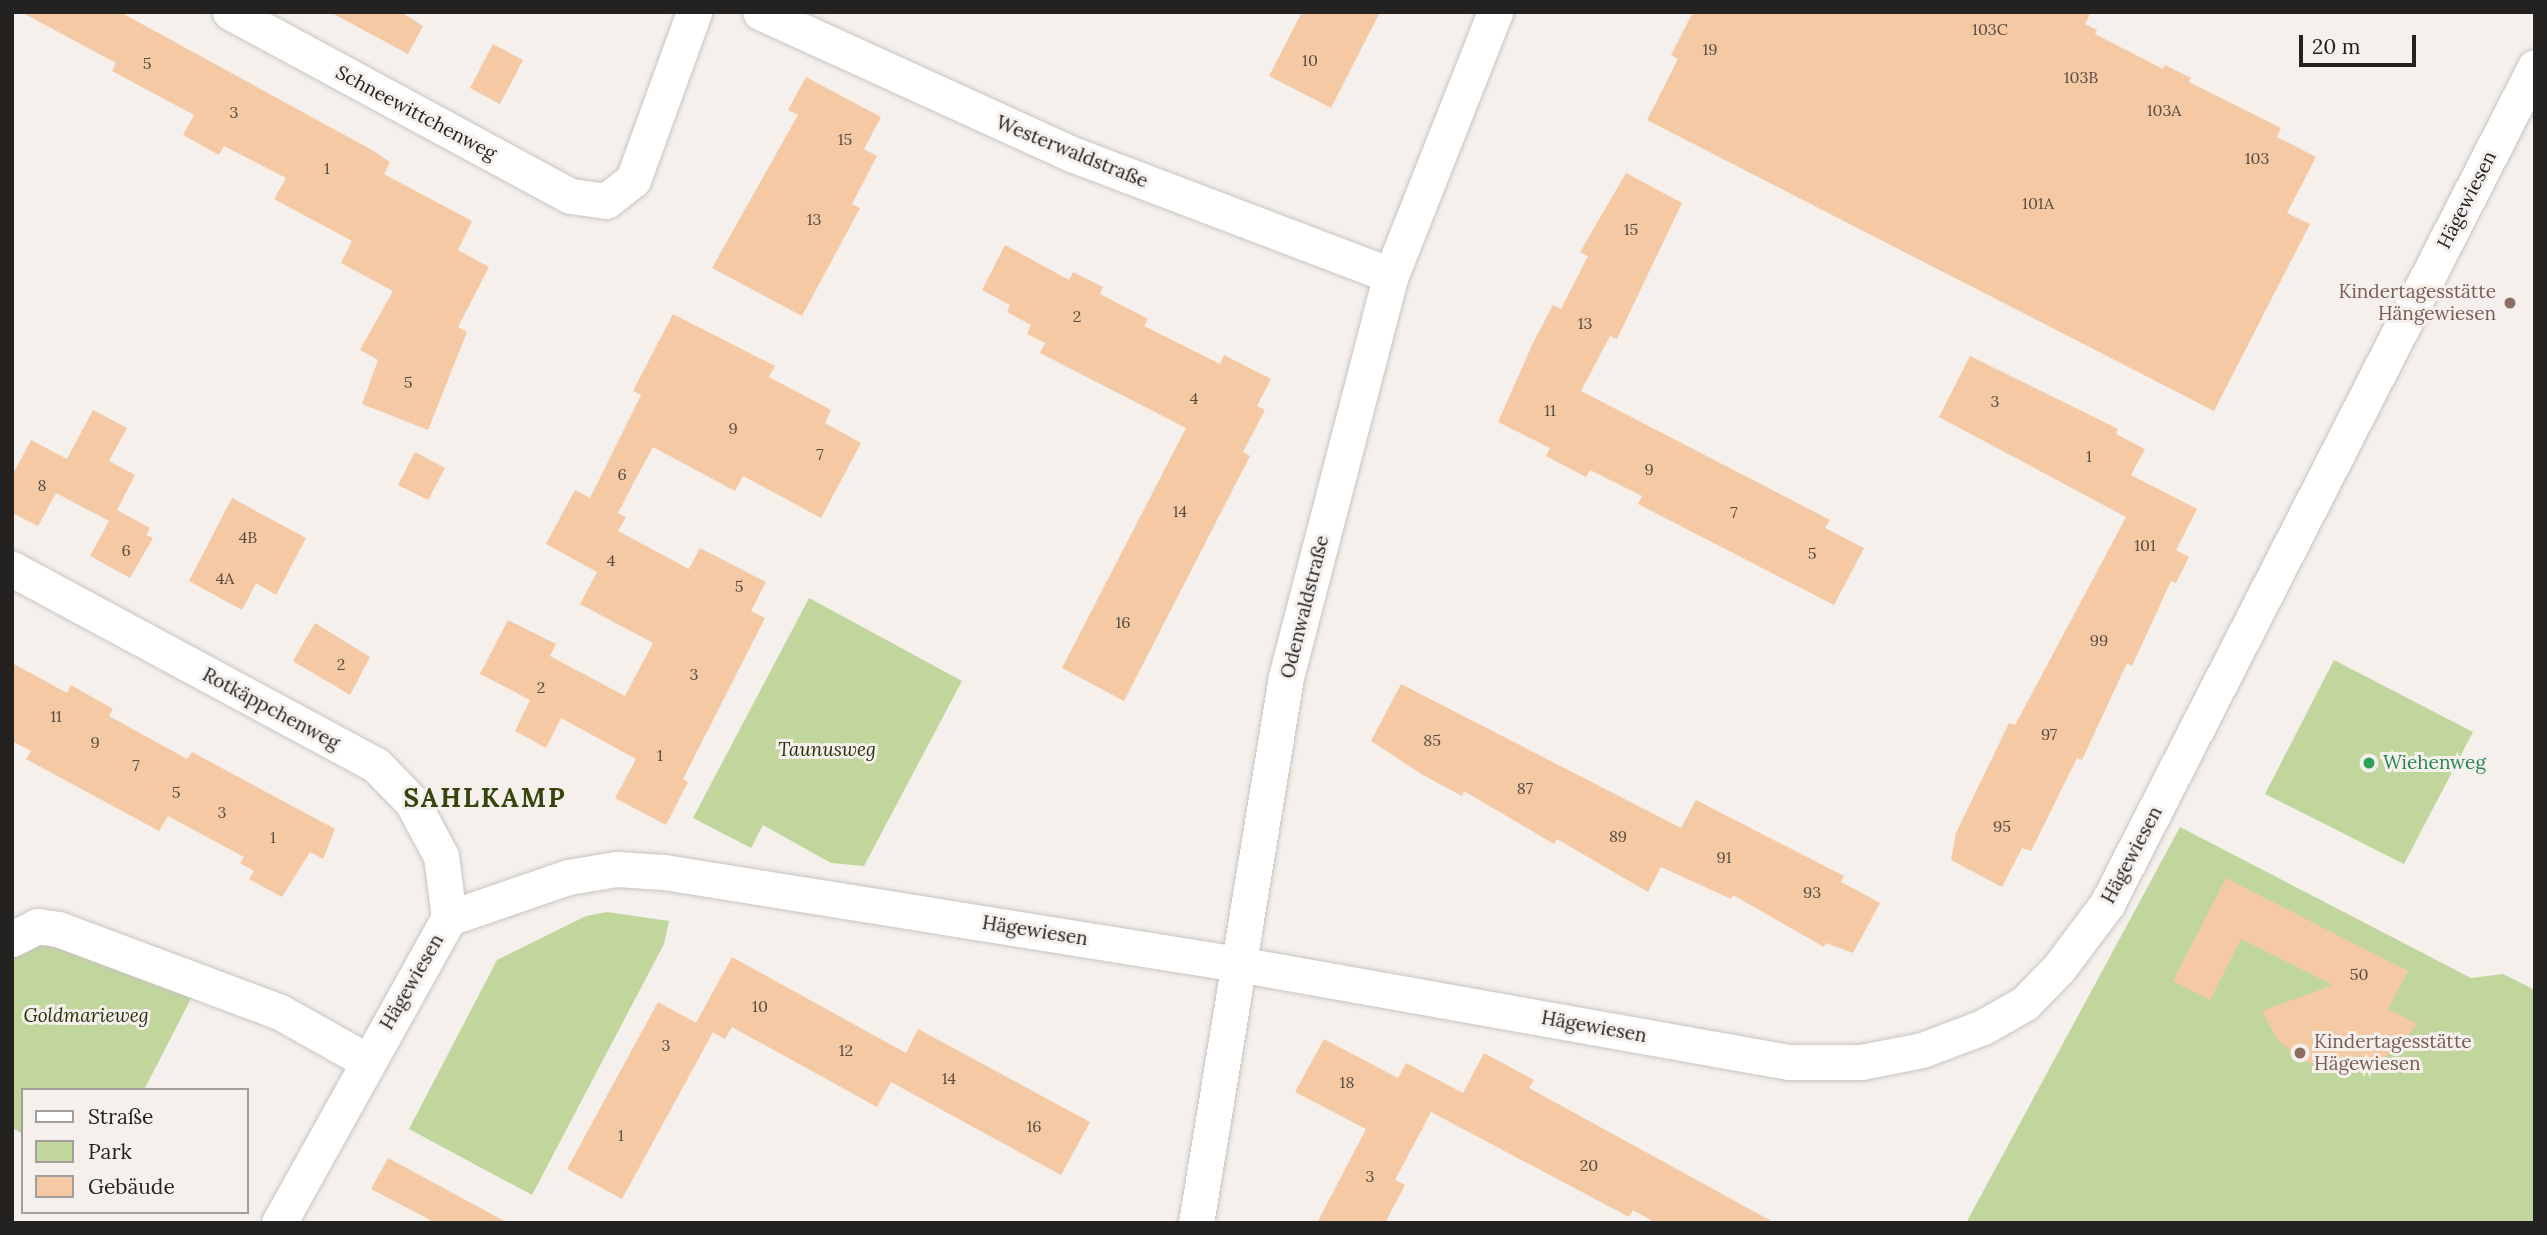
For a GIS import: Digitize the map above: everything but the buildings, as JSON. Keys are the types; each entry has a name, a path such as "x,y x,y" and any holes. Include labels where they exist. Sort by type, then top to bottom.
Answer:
{"street":[{"name":"Schneewittchenweg","path":"230,12 571,197 606,201 633,180 694,12"},
{"name":"Westerwaldstraße","path":"760,12 1072,154 1391,275"},
{"name":"Odenwaldstraße","path":"1196,1223 1286,677 1391,275 1495,12"},
{"name":"Hägewiesen","path":"279,1223 366,1061 449,918 568,877 628,870 1238,964 1789,1062 1861,1062 1922,1050 1983,1027 2025,1003 2059,968 2107,904 2535,67"},
{"name":"Rotkäppchenweg","path":"12,569 376,765 412,802 441,856 449,918"},
{"path":"12,939 38,926 58,929 281,1012 366,1061"}],"green space":[{"name":"Taunusweg","path":"809,598 962,681 864,866 831,863 763,825 751,848 693,818"},
{"name":"Wiehenweg","path":"2334,660 2473,732 2404,864 2265,794"},
{"path":"2180,827 2471,978 2503,974 2535,990 2535,1223 1966,1223"},
{"path":"607,912 669,921 664,944 532,1195 409,1129 497,960 586,916"},
{"name":"Goldmarieweg","path":"24,931 200,981 145,1088 21,1088 21,1133 12,1128 12,939"}],"place":[{"name":"Kindertagesstätte Hängewiesen","path":"2510,303"},
{"name":"Wiehenweg","path":"2369,763"},
{"name":"Kindertagesstätte Hägewiesen","path":"2300,1053"}],"district":[{"name":"SAHLKAMP","path":"485,798"}]}
